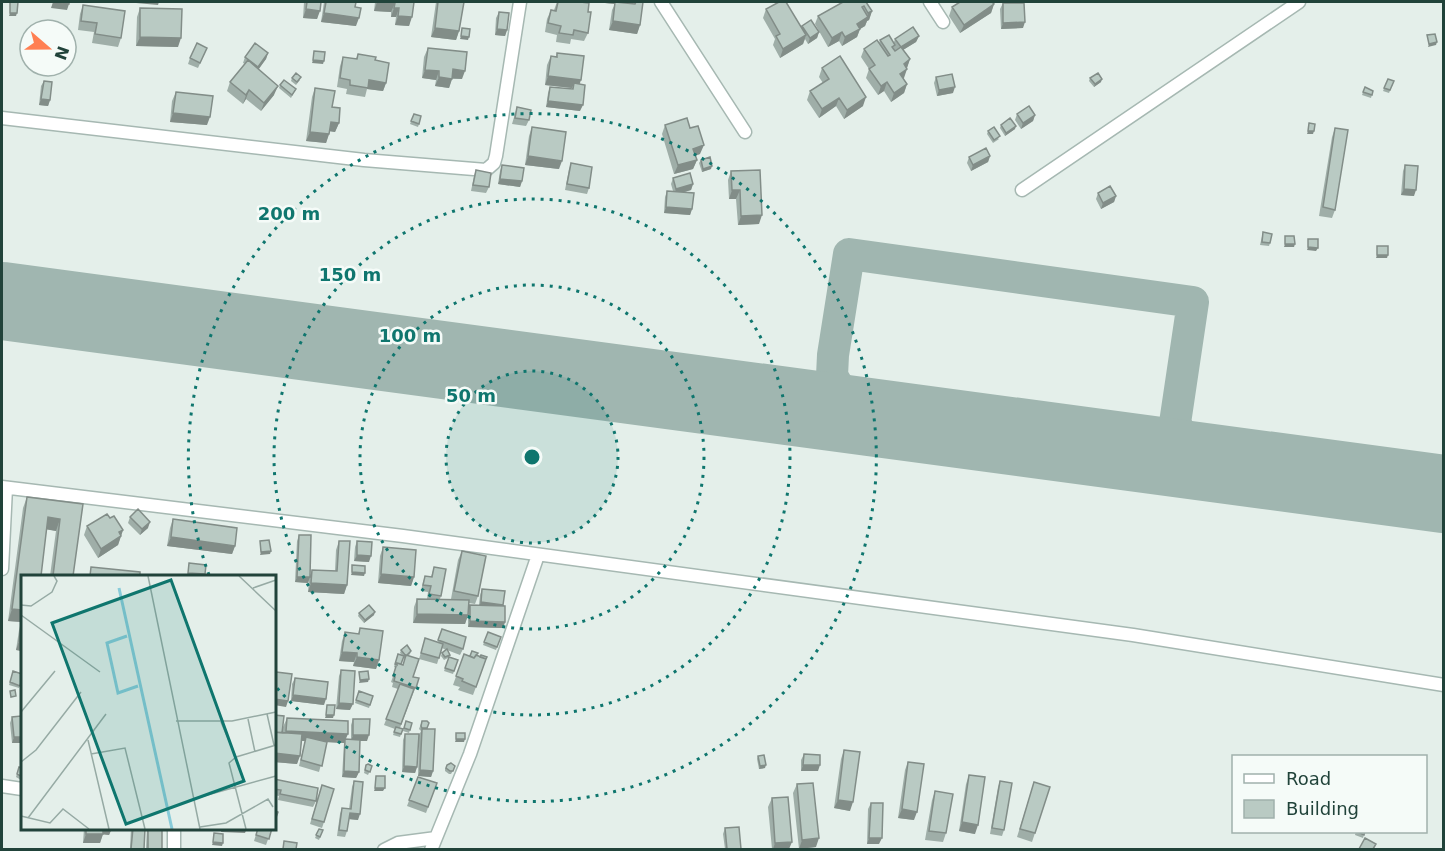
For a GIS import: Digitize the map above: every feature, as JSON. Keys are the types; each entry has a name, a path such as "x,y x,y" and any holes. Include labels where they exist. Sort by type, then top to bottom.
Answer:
{"street":[{"path":"2,118 364,160 486,170 494,163 496,156 520,2"},
{"path":"661,2 745,132"},
{"path":"930,2 943,22"},
{"path":"1022,190 1299,2"},
{"path":"2,569 4,487 391,534 1133,635 1443,685"},
{"path":"384,849 398,843 434,844 470,754 538,555"},
{"path":"2,786 21,789"},
{"path":"174,830 174,849"}],"building":[{"path":"10,2 18,2 17,13 10,13"},
{"path":"307,2 321,2 320,11 306,9"},
{"path":"326,2 356,2 355,7 361,8 359,18 324,13"},
{"path":"377,2 414,2 412,17 398,16 399,8 394,8 395,3"},
{"path":"438,2 464,2 459,31 435,28"},
{"path":"558,2 589,3 588,12 591,12 588,33 574,30 573,35 559,33 561,26 548,23 551,10 556,11"},
{"path":"615,2 635,4 643,2 640,25 613,21"},
{"path":"779,2 786,2 806,35 783,49 776,36 780,34 766,9"},
{"path":"843,2 866,2 872,11 868,13 864,6 862,7 868,17 857,24 860,29 845,37 842,32 832,38 818,16"},
{"path":"960,2 992,2 994,4 964,25 952,7"},
{"path":"1003,3 1024,3 1025,22 1003,23"},
{"path":"83,5 125,11 121,38 95,34 97,23 81,21"},
{"path":"140,8 182,9 181,38 140,37"},
{"path":"499,12 509,13 507,30 497,29"},
{"path":"811,20 819,32 810,38 802,26"},
{"path":"913,27 919,36 901,47 895,39"},
{"path":"462,28 470,29 469,37 461,36"},
{"path":"1435,34 1437,42 1429,44 1427,35"},
{"path":"889,35 895,45 892,47 895,51 901,47 910,59 904,64 907,69 900,74 907,84 894,93 887,82 881,86 869,69 875,65 864,49 877,40 888,56 890,55 880,40"},
{"path":"197,43 207,48 200,63 190,58"},
{"path":"255,43 268,53 258,67 245,57"},
{"path":"428,48 467,52 465,71 453,69 452,79 439,77 439,71 425,70"},
{"path":"314,51 325,52 324,61 313,60"},
{"path":"557,53 584,56 581,80 548,76 551,56 557,57"},
{"path":"358,54 376,57 375,60 389,63 386,83 369,80 368,88 350,85 350,80 340,78 343,57 357,59"},
{"path":"840,56 866,97 847,110 839,98 822,109 810,91 829,79 822,68"},
{"path":"248,60 278,86 264,103 249,90 246,95 230,82"},
{"path":"296,73 301,77 297,82 292,78"},
{"path":"1098,73 1102,79 1095,84 1090,78"},
{"path":"952,74 955,87 939,90 936,77"},
{"path":"1388,79 1394,81 1390,90 1384,88"},
{"path":"284,80 296,89 292,95 280,85"},
{"path":"44,81 52,82 50,100 41,99"},
{"path":"574,83 585,85 583,105 548,101 550,87 573,89"},
{"path":"1365,87 1373,91 1372,95 1363,92"},
{"path":"315,88 335,91 332,107 340,108 339,123 331,122 329,134 310,132"},
{"path":"176,92 213,96 210,117 173,113"},
{"path":"1029,106 1035,115 1023,123 1017,114"},
{"path":"517,107 531,110 529,120 515,118"},
{"path":"414,114 421,116 419,124 411,121"},
{"path":"687,118 690,128 698,126 704,145 693,149 697,160 678,165 665,125"},
{"path":"1010,118 1016,126 1006,133 1001,125"},
{"path":"1309,123 1315,124 1314,131 1308,131"},
{"path":"532,127 566,132 562,161 528,156"},
{"path":"994,127 1000,136 994,140 988,131"},
{"path":"1335,128 1348,130 1335,210 1323,207"},
{"path":"986,148 990,156 973,165 969,157"},
{"path":"710,157 712,166 703,169 701,160"},
{"path":"571,163 592,167 589,188 567,184"},
{"path":"502,165 524,168 522,181 500,179"},
{"path":"1405,165 1418,166 1416,190 1404,189"},
{"path":"476,170 491,173 489,187 473,185"},
{"path":"760,170 762,215 741,216 740,190 732,190 731,171"},
{"path":"690,173 693,184 676,189 673,178"},
{"path":"1110,186 1116,196 1103,203 1098,193"},
{"path":"667,191 694,193 692,209 666,207"},
{"path":"1263,232 1272,234 1270,243 1262,242"},
{"path":"1285,236 1294,236 1295,244 1285,244"},
{"path":"1308,239 1318,239 1318,248 1308,247"},
{"path":"1377,246 1388,246 1388,255 1377,255"},
{"path":"27,497 83,504 73,575 53,575 60,519 48,517 41,575 21,575 21,610 12,609"},
{"path":"138,509 150,522 142,529 130,517"},
{"path":"107,514 110,518 114,516 123,530 119,532 121,536 101,549 87,526"},
{"path":"173,519 237,528 235,546 171,537"},
{"path":"299,535 311,535 310,577 297,577"},
{"path":"269,540 271,551 261,552 260,541"},
{"path":"339,541 350,541 347,585 311,583 312,570 337,571"},
{"path":"357,541 372,542 371,556 357,555"},
{"path":"383,547 416,550 414,577 381,574"},
{"path":"462,551 486,556 478,596 454,591"},
{"path":"189,563 206,565 205,574 188,573"},
{"path":"352,565 365,566 365,573 352,572"},
{"path":"91,567 140,572 140,575 90,575"},
{"path":"434,567 446,569 441,596 429,594 431,586 423,585 425,576 432,577"},
{"path":"482,589 505,591 503,605 481,602"},
{"path":"417,599 469,600 468,615 417,614"},
{"path":"369,605 375,612 365,620 359,613"},
{"path":"470,605 505,606 505,622 470,621"},
{"path":"360,628 383,631 379,660 357,657 357,653 342,652 345,632 359,634"},
{"path":"442,629 466,637 463,649 438,640"},
{"path":"488,632 501,637 497,647 484,642"},
{"path":"425,638 443,644 439,658 421,653"},
{"path":"407,645 411,651 406,656 401,650"},
{"path":"447,649 450,655 445,657 442,653"},
{"path":"472,651 478,653 474,658 470,656"},
{"path":"398,654 404,656 401,664 397,663 397,665 395,664"},
{"path":"464,654 486,659 476,687 456,676"},
{"path":"406,655 419,659 413,677 419,678 416,688 394,681 393,676 397,663 403,665"},
{"path":"449,657 458,660 454,671 445,668"},
{"path":"341,670 355,671 353,704 339,703"},
{"path":"13,671 21,674 20,686 10,682"},
{"path":"368,671 369,679 360,680 359,672"},
{"path":"276,672 292,674 288,701 276,699"},
{"path":"295,678 328,682 326,699 293,695"},
{"path":"400,684 414,689 401,724 386,719"},
{"path":"15,690 16,696 11,697 10,691"},
{"path":"359,691 373,696 370,705 356,700"},
{"path":"327,705 335,705 334,715 326,715"},
{"path":"276,715 284,716 282,733 276,732"},
{"path":"21,716 21,737 14,737 12,717"},
{"path":"287,718 348,721 348,734 286,731"},
{"path":"353,719 370,719 369,735 353,735"},
{"path":"406,721 412,723 410,730 404,728"},
{"path":"422,721 429,723 427,728 422,728"},
{"path":"396,727 403,729 401,734 394,732"},
{"path":"422,729 435,729 433,771 420,770"},
{"path":"276,732 302,734 300,756 276,753"},
{"path":"456,733 465,733 465,739 456,739"},
{"path":"405,734 419,734 417,767 404,766"},
{"path":"306,737 327,742 322,766 301,760"},
{"path":"345,739 360,740 359,772 344,771"},
{"path":"844,750 860,752 853,802 838,800"},
{"path":"804,754 820,755 820,765 803,765"},
{"path":"764,755 766,765 760,766 758,756"},
{"path":"908,762 924,764 917,812 902,809"},
{"path":"451,763 455,766 453,771 446,768"},
{"path":"368,764 372,766 370,772 365,770"},
{"path":"19,767 21,768 21,776 17,774"},
{"path":"969,775 985,777 978,825 962,822"},
{"path":"376,776 385,776 385,788 375,788"},
{"path":"418,777 437,783 428,807 409,800"},
{"path":"276,779 318,788 316,801 280,794 281,790 276,789"},
{"path":"354,781 363,782 360,814 350,813 347,831 339,830 342,808 351,809"},
{"path":"1000,781 1012,783 1004,830 992,828"},
{"path":"1034,782 1050,787 1035,833 1020,829"},
{"path":"813,783 819,838 802,840 797,784"},
{"path":"322,785 334,789 324,822 312,819"},
{"path":"935,791 953,794 946,833 929,831"},
{"path":"788,797 792,842 775,843 772,798"},
{"path":"871,803 883,803 882,838 869,838"},
{"path":"739,827 741,849 727,849 725,828"},
{"path":"319,829 323,830 320,837 316,835"},
{"path":"86,830 103,830 103,834 86,834"},
{"path":"133,830 145,830 144,849 131,849"},
{"path":"148,830 162,830 162,849 148,849"},
{"path":"257,830 271,830 269,839 256,835"},
{"path":"214,833 223,834 223,843 213,842"},
{"path":"1365,838 1376,844 1373,849 1359,849"},
{"path":"284,841 297,843 296,849 283,849"}],"taxiway":[{"path":"845,398 832,376 833,355 849,254 1193,302 1175,423 1190,444"}],"runway":[{"path":"2,301 1444,494"}]}
